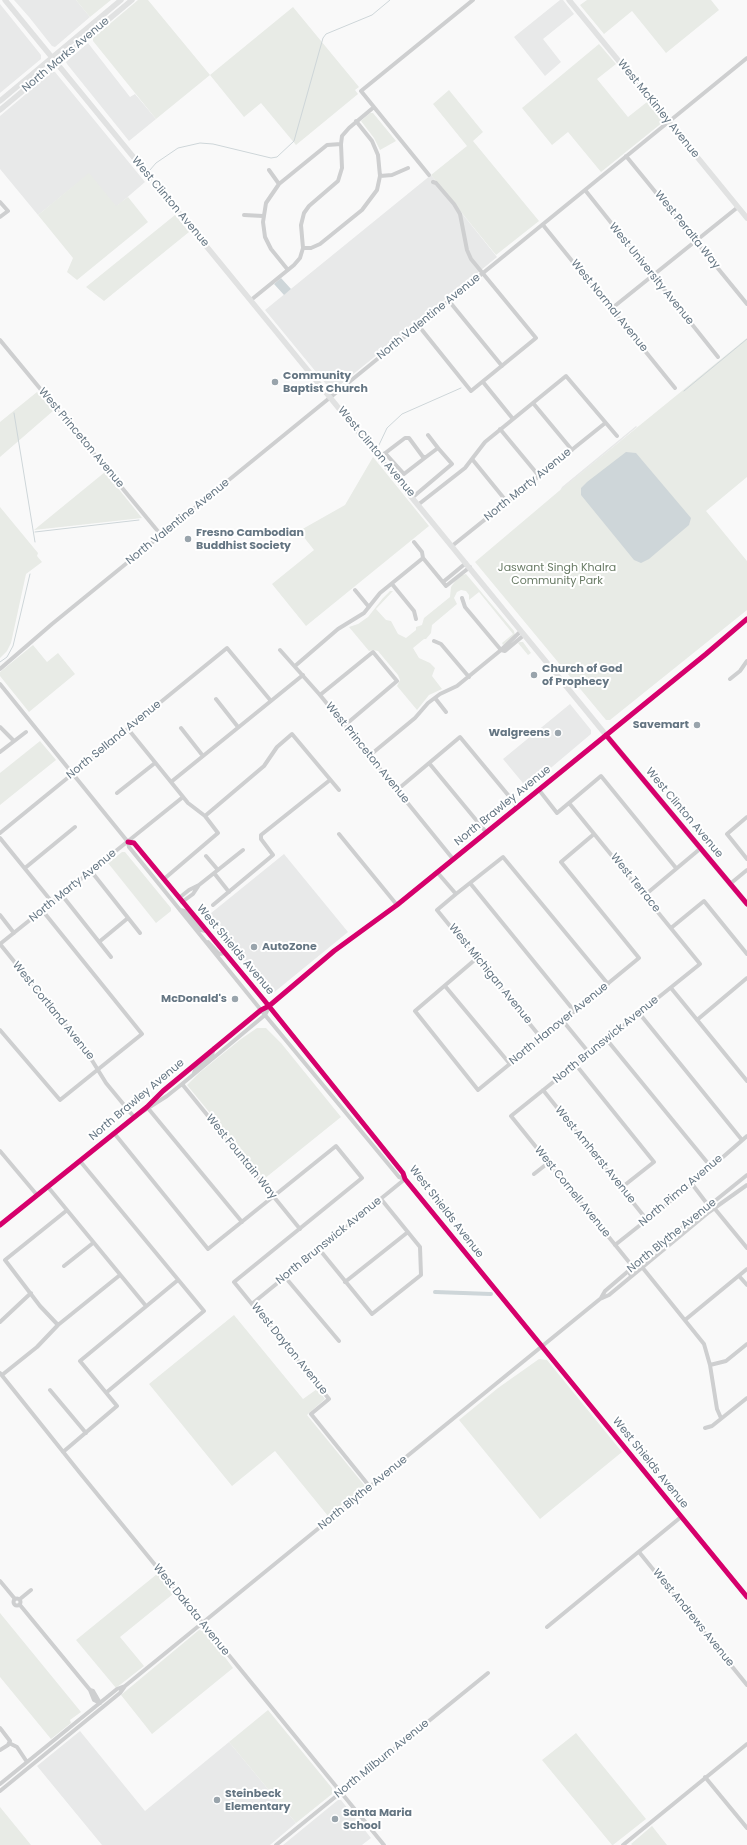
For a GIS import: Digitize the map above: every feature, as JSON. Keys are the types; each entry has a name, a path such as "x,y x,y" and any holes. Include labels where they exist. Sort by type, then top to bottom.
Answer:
{"main road":[{"name":"West Clinton Avenue","path":"5,0 330,398 419,504 606,735 747,904"},
{"name":"North Marks Avenue","path":"0,101 121,0"},
{"name":"North Marks Avenue","path":"0,110 132,0"},
{"name":"West McKinley Avenue","path":"569,0 747,218"}],"street":[{"path":"429,175 361,92 473,0"},
{"name":"North Valentine Avenue","path":"0,669 161,535 747,58"},
{"path":"251,300 297,262 303,248 301,225 302,217 309,206 332,188 340,177 342,168 341,144 345,131 374,107"},
{"path":"303,248 316,246 362,210 374,195 380,176 380,162 375,146 356,121"},
{"path":"288,270 268,244 264,232 263,216 270,196 279,184 327,145 341,144"},
{"name":"West Peralta Way","path":"626,156 747,304"},
{"path":"380,176 392,175 408,168"},
{"path":"269,170 279,184"},
{"path":"418,326 471,391 536,338 471,259 467,250 460,214 445,194 433,182"},
{"name":"West University Avenue","path":"585,190 718,357"},
{"path":"0,202 8,211 0,217"},
{"path":"611,309 738,207"},
{"path":"244,214 263,216"},
{"name":"West Normal Avenue","path":"543,225 675,388"},
{"path":"449,301 502,366"},
{"name":"West Princeton Avenue","path":"0,340 161,535"},
{"path":"419,504 465,468 485,442 566,376 604,424 617,436"},
{"path":"483,382 513,419"},
{"path":"533,403 572,450"},
{"name":"North Marty Avenue","path":"452,546 604,424"},
{"path":"500,429 539,476"},
{"path":"413,497 452,464 428,435"},
{"path":"380,457 405,438 409,438 423,457 426,457"},
{"path":"385,453 404,474 438,448"},
{"path":"472,459 507,502"},
{"path":"414,542 422,552 423,558 445,584 468,565"},
{"path":"295,666 338,629 364,613 380,593 423,558"},
{"path":"392,584 414,610 416,619"},
{"path":"355,590 368,607"},
{"path":"462,598 465,607 501,650"},
{"name":"North Brawley Avenue","path":"147,1107 162,1091 214,1048 261,1010 269,1006 335,951 397,905 747,619"},
{"path":"369,756 415,718 428,703 457,686 523,633"},
{"path":"434,641 441,644 469,677"},
{"name":"North Selland Avenue","path":"0,833 227,648 271,701"},
{"name":"West Princeton Avenue","path":"280,650 320,695 453,858"},
{"path":"320,695 373,652 397,681 344,726"},
{"path":"730,679 740,671 746,663"},
{"path":"171,782 302,675"},
{"name":"West Shields Avenue","path":"0,684 73,773 128,842 129,847 265,1015 399,1177 405,1179"},
{"path":"435,698 446,712"},
{"path":"216,699 238,727"},
{"path":"0,727 14,741"},
{"path":"181,728 203,756"},
{"path":"128,729 183,797 191,806 205,816 218,833 164,879"},
{"path":"0,752 26,732"},
{"path":"205,816 264,766 276,747 292,734 339,790"},
{"path":"397,790 460,736 518,807"},
{"path":"117,793 155,763"},
{"path":"429,763 486,832"},
{"path":"539,790 557,813 601,776 676,868"},
{"path":"213,904 273,855 261,839 262,835 330,780"},
{"name":"North Marty Avenue","path":"0,944 183,797"},
{"name":"West Terrace","path":"569,803 700,964"},
{"path":"747,817 727,834 747,859"},
{"path":"25,868 75,827"},
{"path":"339,834 397,905"},
{"name":"North Hanover Avenue","path":"445,986 415,1011 478,1090 640,958 561,862 594,834"},
{"path":"0,838 52,902"},
{"name":"West Shields Avenue","path":"128,842 134,843 269,1006 403,1173 405,1179 747,1598"},
{"path":"645,895 701,848"},
{"path":"182,902 243,850"},
{"path":"206,856 229,892"},
{"path":"437,872 456,894 503,857 608,984"},
{"path":"730,884 747,870"},
{"path":"91,871 140,933"},
{"path":"470,883 575,1012"},
{"path":"179,898 189,890 199,886"},
{"path":"61,894 111,956"},
{"name":"West Michigan Avenue","path":"456,894 437,910 542,1039"},
{"path":"671,928 704,901 747,954"},
{"path":"0,1030 60,1100 142,1034 42,910"},
{"path":"180,910 185,911 201,930 206,931"},
{"path":"0,915 14,933"},
{"path":"99,942 128,918"},
{"path":"206,941 210,943 219,954 225,953"},
{"name":"West Cortland Avenue","path":"0,944 85,1049 112,1091 134,1117"},
{"path":"477,958 445,986 510,1064"},
{"name":"North Brunswick Avenue","path":"511,1116 700,964"},
{"path":"697,1020 747,978"},
{"path":"671,988 747,1081"},
{"name":"North Brawley Avenue","path":"1,1223 37,1196 147,1107 167,1096 182,1084 265,1015 269,1006"},
{"path":"639,1013 742,1140"},
{"path":"563,1021 590,1054"},
{"path":"607,1040 711,1167"},
{"path":"193,1075 196,1068 212,1054 214,1048"},
{"path":"576,1065 654,1162 621,1188"},
{"name":"West Fountain Way","path":"182,1084 300,1229"},
{"name":"West Amherst Avenue","path":"543,1090 647,1220"},
{"path":"147,1107 242,1222"},
{"name":"West Cornell Avenue","path":"511,1116 633,1267"},
{"path":"114,1133 208,1249 336,1146 362,1178 300,1229"},
{"name":"North Pima Avenue","path":"615,1245 692,1184 747,1136"},
{"path":"0,1151 37,1196"},
{"path":"80,1161 204,1311 107,1392"},
{"path":"534,1174 548,1163"},
{"name":"North Blythe Avenue","path":"0,1791 120,1693 125,1686 202,1623 642,1267 747,1175"},
{"name":"North Brunswick Avenue","path":"253,1303 405,1179"},
{"path":"692,1184 747,1248"},
{"name":"North Blythe Avenue","path":"600,1300 605,1291 650,1253 712,1207 747,1185"},
{"path":"48,1187 66,1211 146,1306"},
{"path":"318,1249 372,1314 421,1275 420,1247 381,1199"},
{"path":"58,1325 5,1260 66,1211"},
{"name":"West Dayton Avenue","path":"300,1229 234,1282 253,1303 329,1399 311,1414 370,1487"},
{"path":"345,1282 408,1232"},
{"path":"64,1266 93,1243"},
{"path":"650,1253 642,1267 704,1344 710,1365 717,1409 721,1418"},
{"path":"625,1281 632,1272 633,1267"},
{"path":"685,1320 747,1269"},
{"path":"1,1374 37,1348 58,1325 120,1275"},
{"path":"285,1276 339,1341"},
{"path":"739,1276 747,1285"},
{"path":"63,1452 117,1406 80,1361 178,1280"},
{"path":"0,1322 31,1293"},
{"path":"710,1365 726,1361 747,1344"},
{"name":"West Dakota Avenue","path":"1,1374 384,1845"},
{"path":"50,1390 86,1433"},
{"path":"705,1428 712,1426 747,1398"},
{"path":"547,1627 681,1517"},
{"name":"West Andrews Avenue","path":"639,1552 747,1685"},
{"path":"0,1580 15,1599 14,1604 20,1605"},
{"path":"15,1599 20,1599 31,1590"},
{"path":"20,1599 20,1605 90,1690 94,1700 100,1703"},
{"name":"North Milburn Avenue","path":"276,1845 488,1673"},
{"name":"North Blythe Avenue","path":"0,1784 117,1689 125,1686"},
{"name":"North Blythe Avenue","path":"77,1728 78,1725 99,1708 100,1703"},
{"path":"0,1728 9,1739 9,1743"},
{"path":"0,1750 9,1743"},
{"path":"9,1743 17,1747 27,1762"},
{"path":"623,1845 747,1744"},
{"path":"37,1754 40,1758"},
{"path":"706,1777 747,1828"}],"shaded area":[{"path":"14,0 76,0 90,17 55,47 52,46"},
{"path":"560,0 563,0 574,14 543,39 561,62 545,76 514,37"},
{"path":"0,4 41,55 41,59 0,93"},
{"path":"88,43 130,97 135,94 156,119 129,141 66,62"},
{"path":"52,72 55,72 145,182 116,207 89,174 38,215 0,169 0,116"},
{"path":"431,175 497,257 335,389 330,389 265,310"},
{"path":"281,278 291,289 284,295 274,284"},
{"path":"636,426 637,427 560,491 562,487"},
{"path":"626,452 636,453 691,518 689,525 649,559 641,563 634,560 581,495 581,488 587,482"},
{"path":"570,704 591,730 591,734 527,788 503,759"},
{"path":"284,854 348,932 272,994 269,993 205,918"},
{"name":"Steinbeck Elementary","path":"80,1731 145,1811 229,1742 296,1823 270,1845 102,1845 37,1766"},
{"name":"Santa Maria School","path":"338,1800 341,1800 371,1838 362,1845 283,1845"}],"green space":[{"path":"76,0 111,0 90,17"},
{"path":"138,0 148,0 210,75 156,119 93,41 93,38"},
{"path":"587,0 711,0 719,10 666,53 632,11 604,34 580,5"},
{"path":"293,7 359,87 355,90 358,94 296,145 261,103 244,117 210,75"},
{"path":"599,44 616,64 597,79 628,117 647,102 663,122 601,172 568,132 552,145 522,108"},
{"path":"449,90 483,132 473,141 539,221 496,255 431,175 467,146 433,104"},
{"path":"370,113 373,113 396,141 380,150 374,138 361,121"},
{"path":"89,173 116,206 128,197 148,222 77,280 67,272 73,258 38,215"},
{"path":"175,215 189,232 104,301 86,287"},
{"name":"Jaswant Singh Khalra Community Park","path":"747,338 747,477 706,511 747,561 747,610 610,720 606,720 475,562 559,491"},
{"path":"37,392 53,411 0,457 0,422"},
{"path":"373,457 429,526 306,626 272,584 314,550 299,531 345,505"},
{"path":"105,472 142,518 34,530"},
{"path":"0,507 38,553 37,556 42,562 26,574 11,643 7,651 0,658"},
{"path":"466,574 514,631 515,635 503,645 502,643 513,634 479,592 469,600 469,595 466,591 461,590 457,592 454,598 457,604 432,625 431,633 426,639 413,648 419,658 430,663 435,668 432,676 442,689 429,695 417,710 397,686 400,680 398,675 378,651 369,651 349,627 358,624 368,617 383,598 390,591 393,591 376,609 386,620 391,621 398,634 406,638 416,630 416,627 422,625 424,618 450,597 451,587 456,580 462,575"},
{"path":"523,642 531,653 528,655 518,643"},
{"path":"33,645 47,662 58,653 75,674 29,712 0,676 0,672"},
{"path":"40,741 56,760 0,805 0,773"},
{"path":"122,852 125,852 171,908 171,911 156,923 108,863"},
{"path":"257,1028 266,1028 281,1043 341,1117 264,1179 187,1085 199,1073"},
{"path":"234,1315 303,1399 317,1389 325,1399 307,1415 365,1486 328,1516 275,1451 232,1486 149,1384"},
{"path":"539,1359 547,1360 622,1452 540,1519 459,1420 498,1388"},
{"path":"157,1574 173,1594 120,1637 144,1666 116,1688 76,1640"},
{"path":"0,1613 81,1712 70,1720 71,1723 51,1739 0,1677"},
{"path":"199,1630 206,1632 233,1668 152,1734 121,1695"},
{"path":"268,1710 332,1788 332,1794 296,1823 229,1742"},
{"path":"576,1733 646,1819 613,1845 542,1760"},
{"path":"0,1807 31,1845 0,1845"},
{"path":"652,1826 667,1845 631,1844"}],"waterway":[{"path":"150,170 156,163 178,148 200,143 213,144 271,158 277,157 294,141 323,38 326,34 372,15 390,0"},
{"path":"684,391 747,339"},
{"path":"378,447 387,428 402,414 461,388"},
{"path":"14,413 35,542"},
{"path":"35,532 139,520"},
{"path":"0,662 7,657 13,646 30,574"},
{"path":"435,1292 491,1294"}],"cycle path":[{"path":"0,1225 147,1107 163,1091 261,1010 269,1006 334,951 397,905 747,619"},
{"path":"606,735 747,904"},
{"path":"128,842 134,843 264,1000 403,1173 405,1179 747,1597"}],"place":[{"name":"Community Baptist Church","path":"275,382"},
{"name":"Fresno Cambodian Buddhist Society","path":"188,539"},
{"name":"Church of God of Prophecy","path":"534,675"},
{"name":"Savemart","path":"697,725"},
{"name":"Walgreens","path":"558,733"},
{"name":"AutoZone","path":"254,947"},
{"name":"McDonald's","path":"235,999"},
{"name":"Steinbeck Elementary","path":"217,1800"},
{"name":"Santa Maria School","path":"335,1819"}]}
